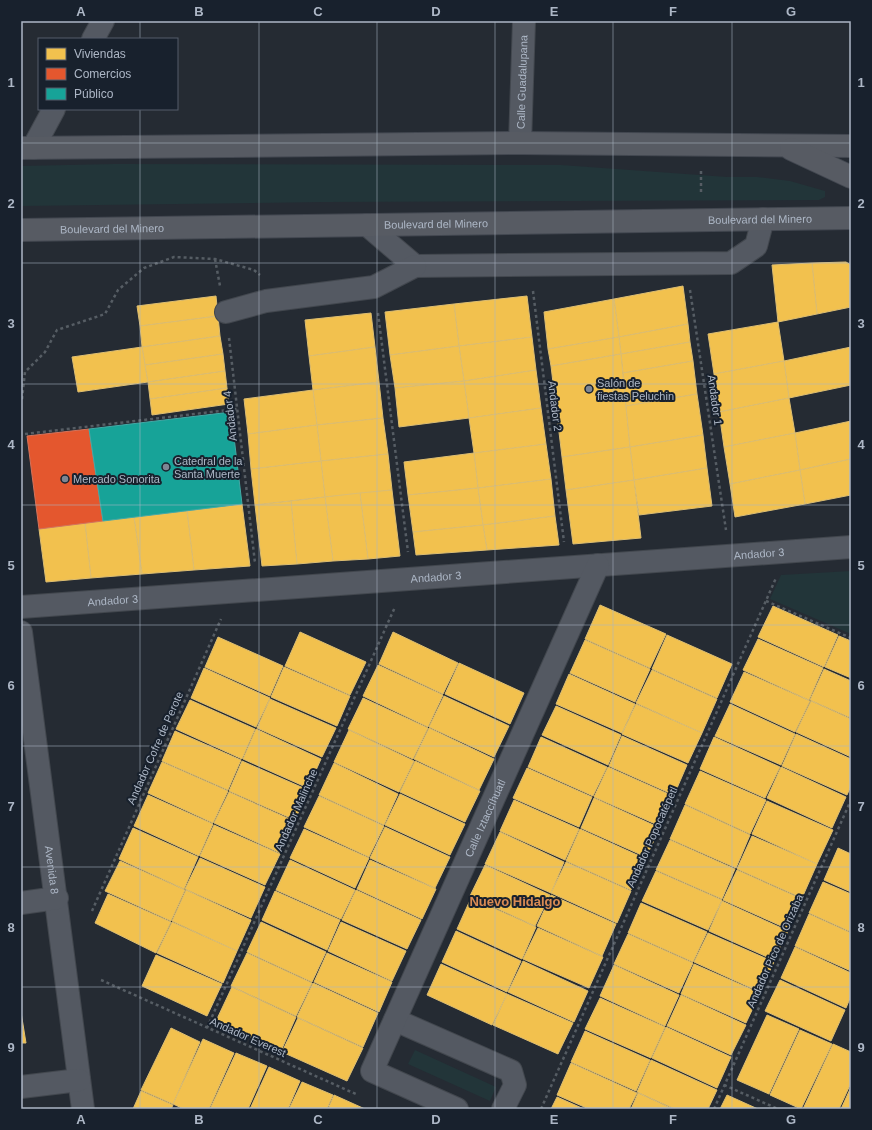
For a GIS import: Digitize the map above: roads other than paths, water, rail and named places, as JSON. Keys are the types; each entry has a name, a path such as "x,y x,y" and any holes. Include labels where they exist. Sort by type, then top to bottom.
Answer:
{"main road":[{"path":"27,148 520,143 851,146"},
{"path":"783,145 851,177"},
{"name":"Boulevard del Minero","path":"21,230 851,218"}],"street":[{"path":"94,38 103,21"},
{"name":"Calle Guadalupana","path":"520,143 524,21"},
{"path":"27,148 53,110"},
{"path":"226,312 266,301 374,287 415,266 731,263 756,246 762,219"},
{"path":"367,225 415,266"},
{"name":"Andador 3","path":"21,607 851,547"},
{"name":"Calle Iztaccíhuatl","path":"457,1109 372,1071 598,566"},
{"name":"Avenida 8","path":"21,632 27,716 57,898 83,1109"},
{"path":"21,903 57,898"},
{"path":"395,1020 511,1071 515,1085 503,1109"},
{"path":"21,1087 79,1080"}],"place":[{"name":"Salón de fiestas Peluchin","path":"589,389"},
{"name":"Catedral de la Santa Muerte","path":"166,467"},
{"name":"Mercado Sonorita","path":"65,479"}],"district":[{"name":"Nuevo Hidalgo","path":"515,901"}]}
